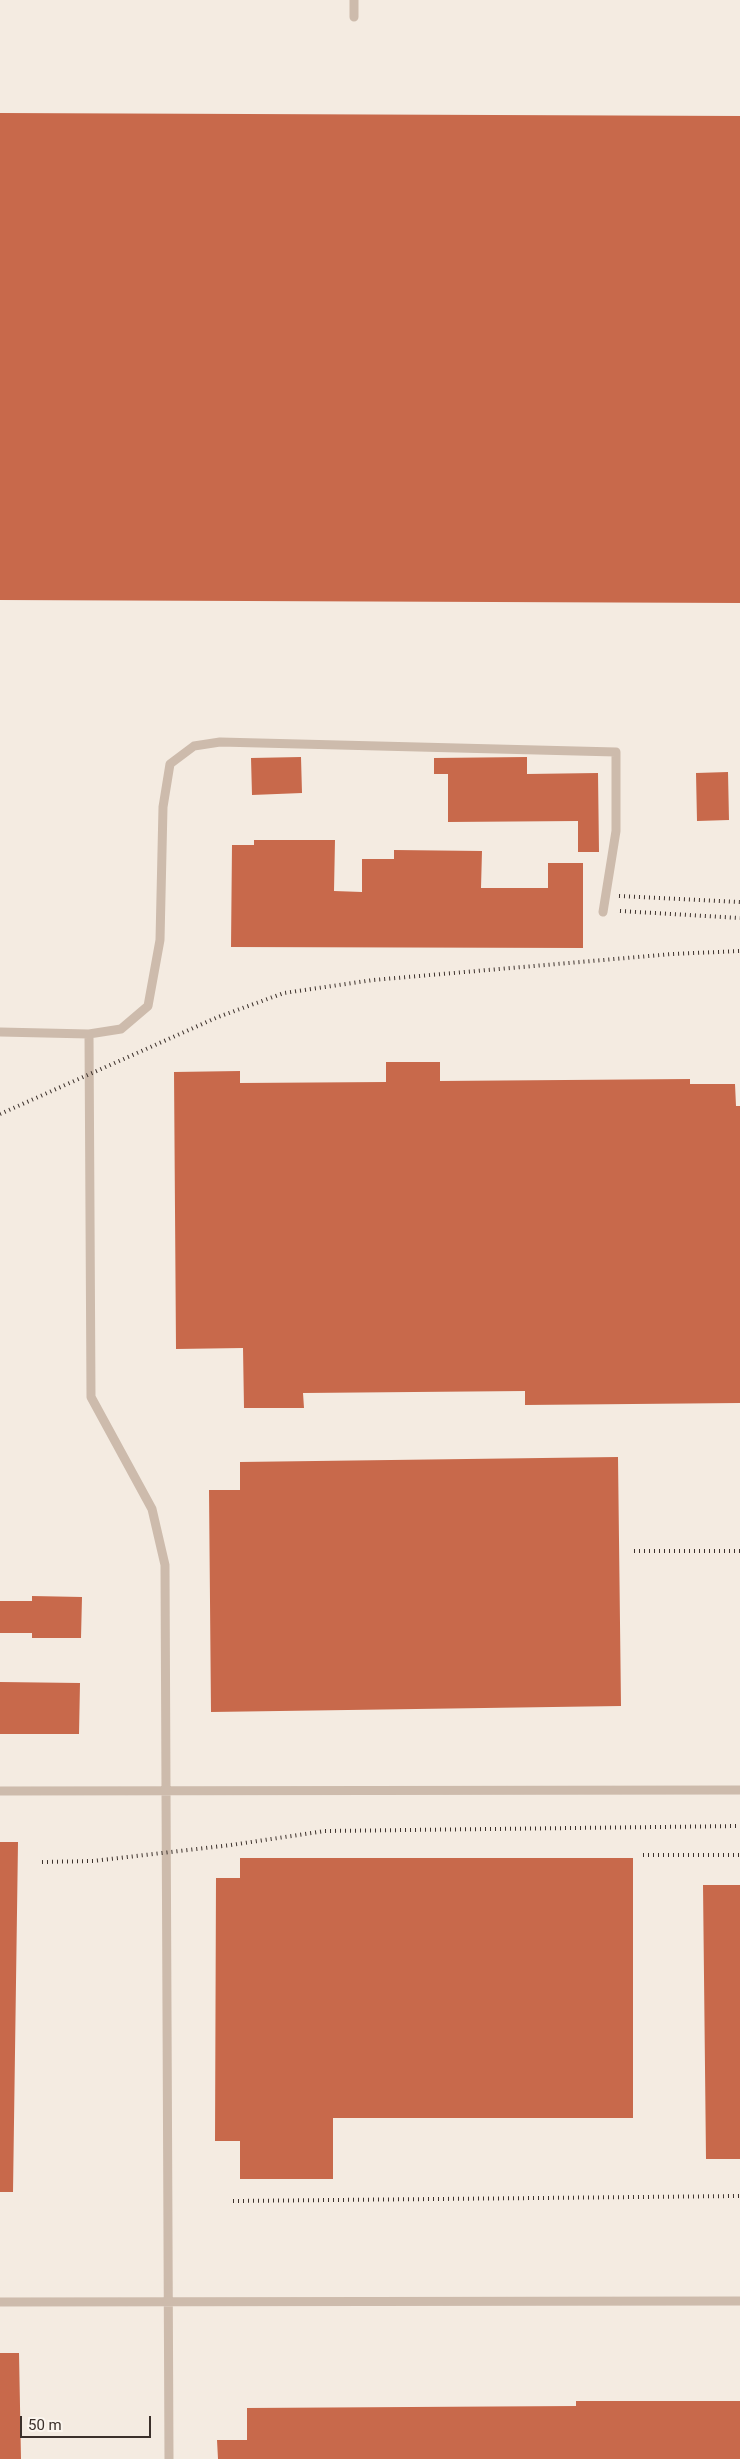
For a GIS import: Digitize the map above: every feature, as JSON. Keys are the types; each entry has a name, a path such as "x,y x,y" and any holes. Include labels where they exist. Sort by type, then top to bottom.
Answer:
{"lane":[{"path":"354,0 354,16"},
{"path":"0,1032 89,1034 121,1029 148,1006 160,940 163,807 170,764 194,746 220,742 616,752 616,831 603,912"},
{"path":"89,1034 91,1397 152,1509 165,1565 169,2459"},
{"path":"0,1791 740,1790"},
{"path":"0,2302 740,2301"}],"building":[{"path":"0,113 740,116 740,603 0,600"},
{"path":"301,757 302,793 252,795 251,758"},
{"path":"527,757 527,774 598,773 599,852 578,852 578,821 448,822 448,774 434,774 434,758"},
{"path":"728,772 729,820 697,821 696,773"},
{"path":"254,840 335,840 334,891 362,892 362,859 394,859 394,850 482,851 481,888 548,888 548,863 583,863 583,948 231,947 232,845 254,845"},
{"path":"386,1062 440,1062 440,1081 690,1079 690,1084 735,1084 736,1106 740,1106 740,1403 525,1405 525,1391 303,1393 304,1408 244,1408 243,1348 176,1349 174,1072 240,1071 240,1083 386,1082"},
{"path":"618,1457 621,1706 211,1712 209,1490 240,1490 240,1462"},
{"path":"32,1596 82,1597 81,1638 32,1638 32,1633 0,1633 0,1601 32,1601"},
{"path":"0,1682 80,1683 79,1734 0,1734"},
{"path":"0,1842 18,1842 13,2192 0,2192"},
{"path":"240,1858 633,1858 633,2118 333,2118 333,2179 240,2179 240,2141 215,2141 216,1878 240,1878"},
{"path":"703,1885 740,1885 740,2159 706,2159"},
{"path":"0,2353 19,2353 21,2459 0,2459"},
{"path":"576,2401 740,2401 740,2459 218,2459 217,2440 247,2440 247,2408 576,2406"}],"railway":[{"path":"619,896 740,902"},
{"path":"620,911 740,918"},
{"path":"0,1114 218,1017 284,993 373,980 672,954 740,951"},
{"path":"634,1551 740,1551"},
{"path":"42,1862 93,1861 231,1845 325,1831 740,1826"},
{"path":"643,1855 740,1855"},
{"path":"233,2201 740,2196"}]}
